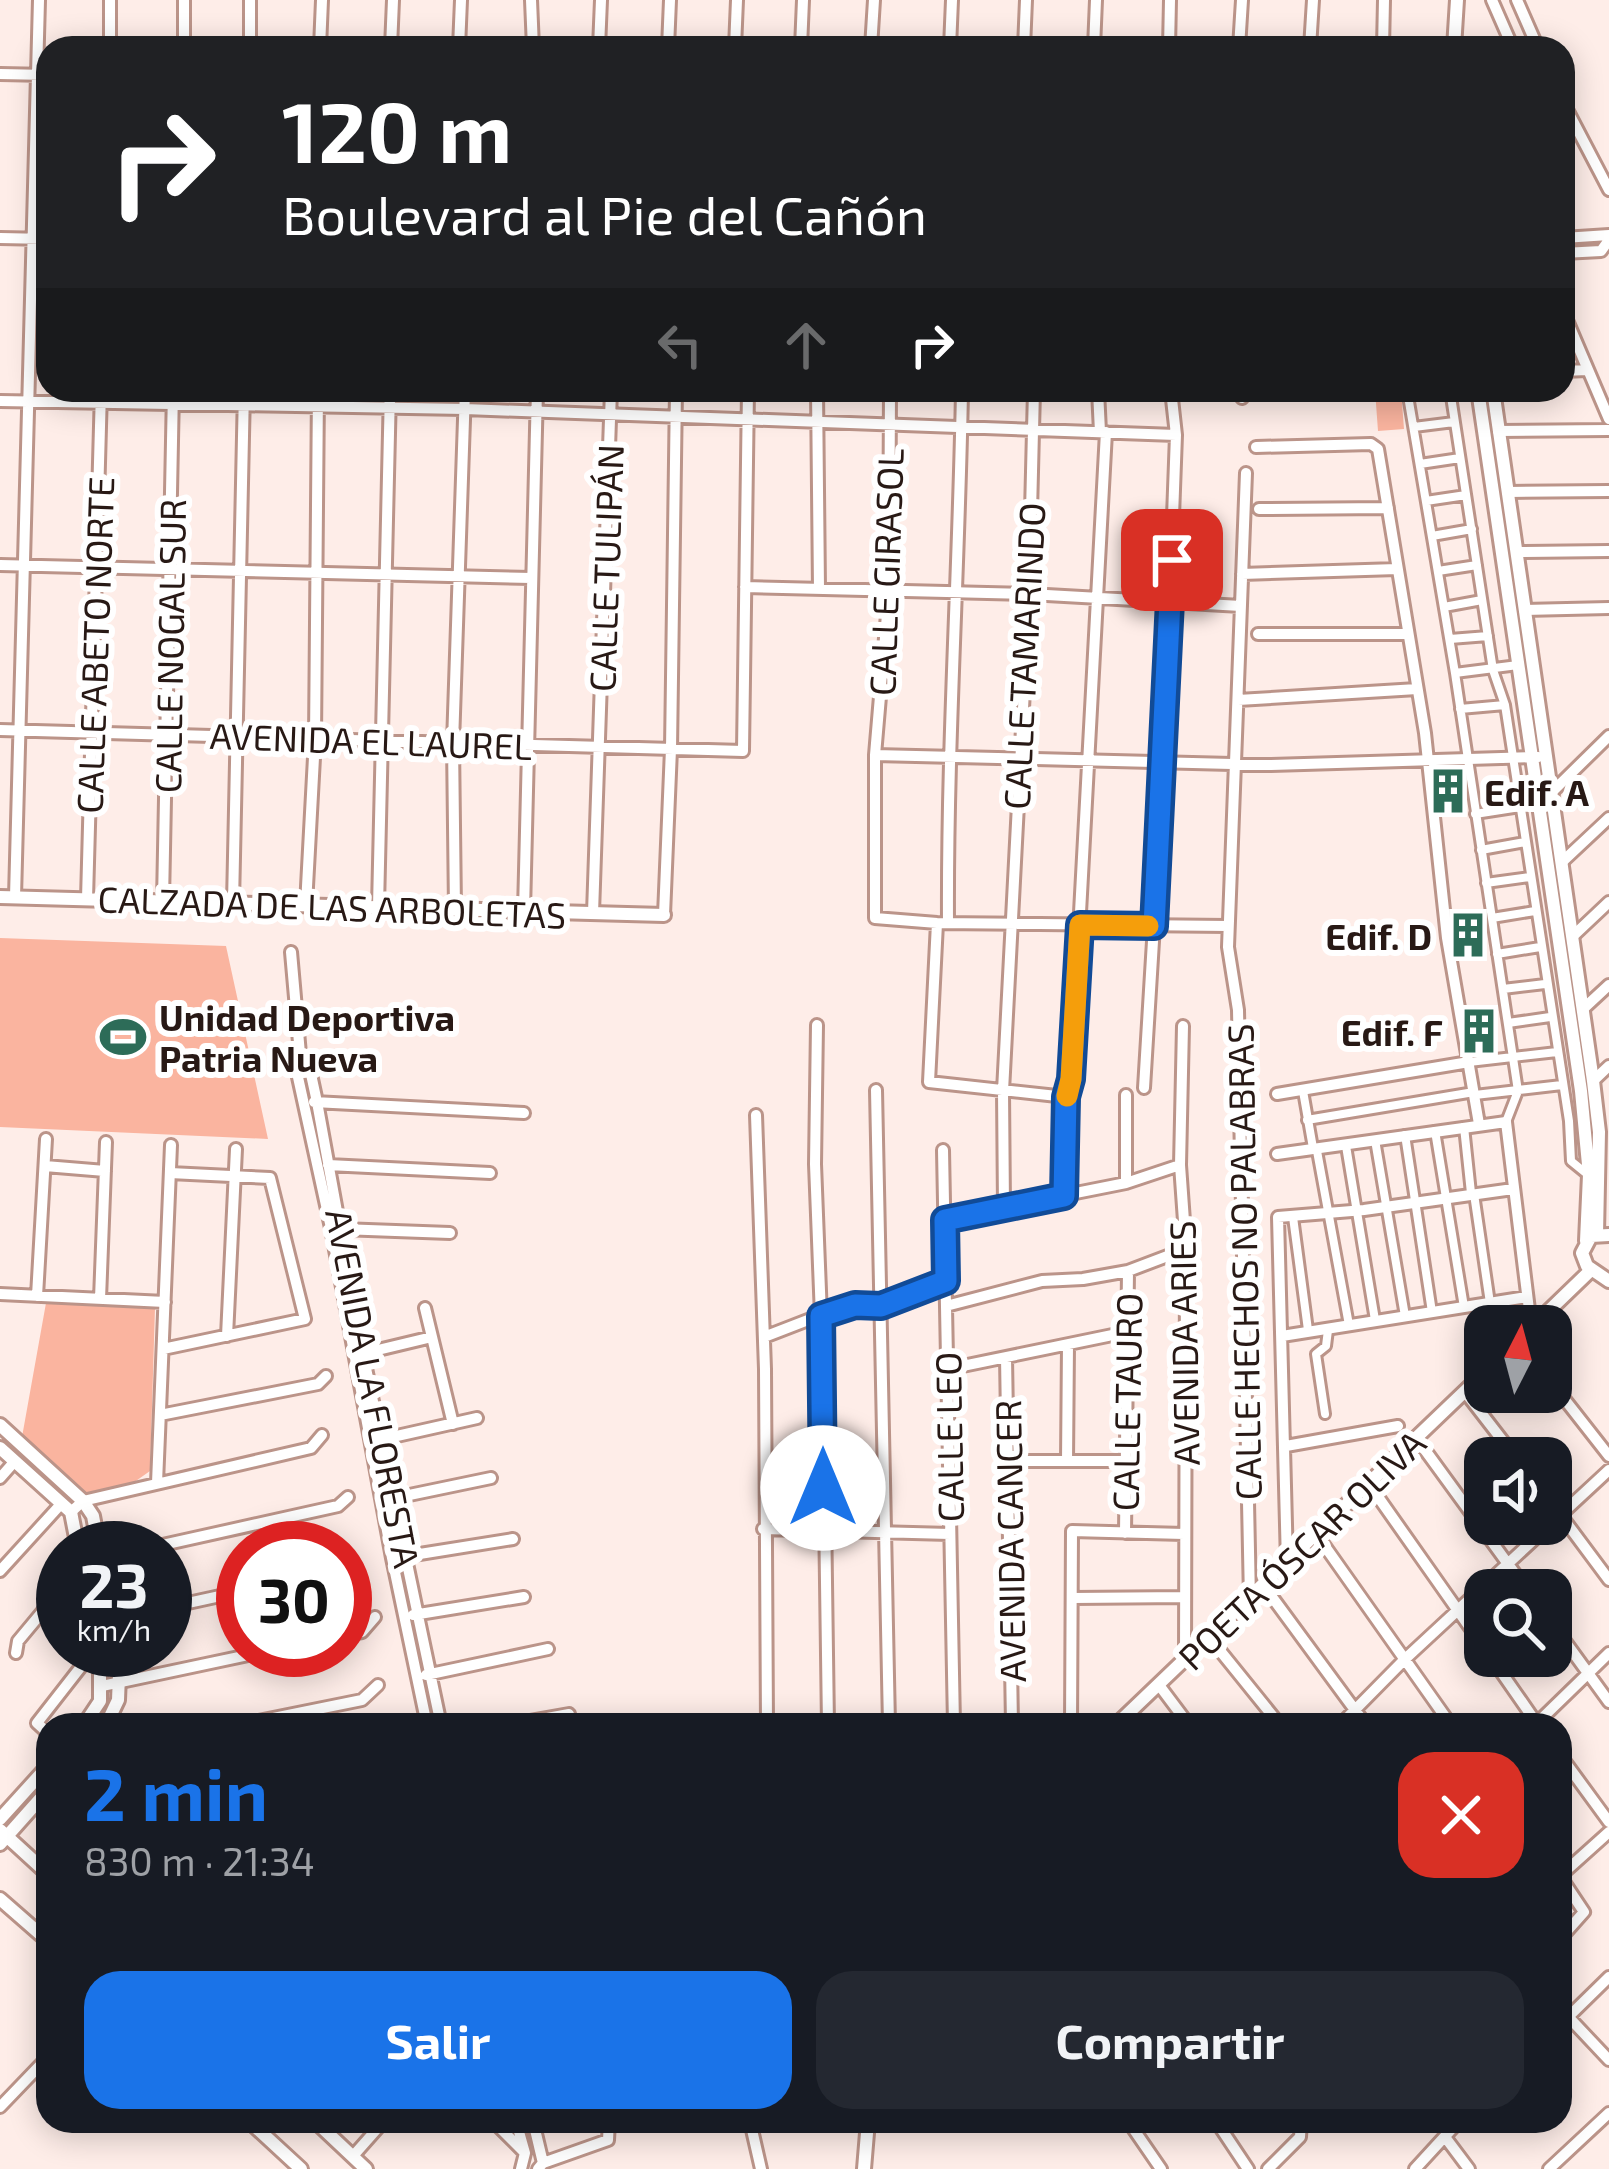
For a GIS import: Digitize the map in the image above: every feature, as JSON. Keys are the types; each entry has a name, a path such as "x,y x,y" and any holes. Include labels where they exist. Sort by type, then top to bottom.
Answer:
{"street":[{"path":"39,0 41,36"},
{"path":"110,0 110,36"},
{"path":"184,0 184,36"},
{"path":"250,0 250,36"},
{"path":"320,36 322,0"},
{"path":"392,36 393,0"},
{"path":"460,36 461,0"},
{"path":"531,0 532,36"},
{"path":"600,36 601,0"},
{"path":"668,36 670,0"},
{"path":"735,36 736,0"},
{"path":"802,36 803,0"},
{"path":"872,36 874,0"},
{"path":"950,36 952,0"},
{"path":"1024,36 1026,0"},
{"path":"1094,36 1096,0"},
{"path":"1168,36 1170,0"},
{"path":"1240,36 1242,0"},
{"path":"1311,36 1313,0"},
{"path":"1383,36 1384,0"},
{"path":"1454,36 1456,0"},
{"path":"1492,0 1508,36"},
{"path":"1517,0 1533,36"},
{"path":"0,74 36,75"},
{"path":"1575,125 1609,190"},
{"path":"1575,237 1594,236 1606,242"},
{"path":"0,238 36,239"},
{"path":"1575,250 1606,242"},
{"path":"1606,242 1608,265"},
{"path":"7,897 20,730 36,313"},
{"path":"1575,340 1609,419"},
{"path":"1575,370 1587,370"},
{"path":"0,401 36,401"},
{"name":"CALLE ABETO NORTE","path":"87,899 101,402"},
{"name":"CALLE NOGAL SUR","path":"163,902 173,402"},
{"path":"217,402 1176,435"},
{"path":"307,905 315,739 317,402"},
{"path":"377,907 390,402"},
{"path":"455,909 453,742 465,402"},
{"path":"524,911 536,402"},
{"name":"CALLE TULIPÁN","path":"593,913 610,402"},
{"path":"664,915 676,402"},
{"path":"748,402 745,587 1029,593 1241,606"},
{"path":"818,402 819,589"},
{"name":"CALLE GIRASOL","path":"890,402 890,590 875,755 874,919 943,923"},
{"path":"962,402 943,923 929,1082 1066,1097"},
{"name":"CALLE TAMARINDO","path":"1004,1208 1003,1090 1029,593 1034,402"},
{"path":"1064,1196 1066,1097 1071,1079 1098,598 1103,432 1099,402"},
{"path":"1144,1088 1164,762 1176,435 1172,402"},
{"path":"1410,402 1519,1091 1506,1122 1528,1305"},
{"path":"1452,402 1493,670 1505,706 1571,1162 1588,1175"},
{"path":"1480,402 1581,1091 1588,1175 1601,1235"},
{"path":"1494,402 1604,1155 1601,1235 1582,1253 1602,1274 1560,1305"},
{"path":"233,903 244,405"},
{"path":"1414,427 1454,422"},
{"path":"1498,431 1609,430"},
{"path":"1256,447 1371,444 1378,449 1417,688 1447,938 1479,1124"},
{"path":"1420,464 1460,458"},
{"name":"CALLE HECHOS NO PALABRAS","path":"1246,473 1228,926 1238,1010 1250,1600"},
{"path":"1508,492 1609,491"},
{"path":"1426,501 1466,495"},
{"path":"1259,509 1388,508"},
{"path":"1432,536 1472,530"},
{"path":"1517,552 1609,551"},
{"path":"1438,571 1477,565"},
{"path":"0,566 531,578"},
{"path":"1242,574 1397,569"},
{"name":"AVENIDA EL LAUREL","path":"0,730 743,751 745,587"},
{"path":"1444,607 1482,600"},
{"path":"1524,610 1609,608"},
{"path":"1258,634 1408,634"},
{"path":"1450,639 1488,636"},
{"path":"1455,673 1518,665"},
{"path":"1238,700 1417,688"},
{"path":"1460,709 1505,706"},
{"path":"1552,791 1609,736"},
{"path":"875,755 1235,764 1548,756"},
{"path":"1475,814 1520,807"},
{"path":"1562,862 1609,818"},
{"path":"1481,850 1525,842"},
{"path":"1486,883 1530,877"},
{"name":"CALZADA DE LAS ARBOLETAS","path":"7,897 664,915"},
{"path":"1573,936 1609,902"},
{"path":"1492,918 1534,911"},
{"path":"943,923 1228,926"},
{"path":"1497,953 1540,947"},
{"name":"AVENIDA LA FLORESTA","path":"291,952 300,1054 309,1065 311,1102 387,1498 392,1558 424,1713"},
{"path":"1503,989 1545,984"},
{"path":"1583,1009 1609,985"},
{"path":"1508,1023 1550,1017"},
{"path":"817,1025 815,1164 828,1713"},
{"name":"AVENIDA ARIES","path":"1183,1026 1185,1659"},
{"path":"1277,1094 1557,1052"},
{"path":"1593,1081 1609,1066"},
{"path":"1307,1120 1474,1093 1562,1085"},
{"path":"876,1090 889,1713"},
{"path":"1303,1091 1348,1325"},
{"path":"1126,1095 1126,1183"},
{"path":"311,1102 524,1113"},
{"path":"756,1115 764,1337 766,1713"},
{"path":"1277,1154 1506,1122"},
{"path":"1464,1126 1490,1303"},
{"path":"1282,1336 1464,1307 1435,1130"},
{"path":"1406,1135 1432,1312"},
{"path":"37,1296 46,1139"},
{"path":"1375,1140 1405,1316"},
{"path":"100,1299 106,1142"},
{"path":"157,1483 171,1145"},
{"path":"1346,1146 1375,1320"},
{"path":"227,1336 236,1149"},
{"name":"CALLE LEO","path":"943,1150 954,1713"},
{"path":"324,1165 490,1173"},
{"path":"945,1220 1126,1183 1180,1165"},
{"path":"45,1166 105,1171"},
{"path":"163,1349 305,1318 270,1178 170,1173"},
{"path":"1287,1563 1278,1217 1513,1189"},
{"path":"1293,1217 1309,1330"},
{"path":"337,1229 450,1233"},
{"path":"946,1306 1042,1281 1083,1280 1128,1271 1186,1250"},
{"name":"CALLE TAURO","path":"1125,1533 1128,1271"},
{"path":"764,1337 855,1305 881,1306 946,1281"},
{"path":"0,1294 165,1302"},
{"path":"1477,1305 1527,1297"},
{"path":"424,1309 453,1424"},
{"path":"1325,1414 1316,1354 1325,1346 1328,1330"},
{"path":"948,1369 1126,1332"},
{"path":"358,1355 432,1337"},
{"path":"1067,1461 1069,1345"},
{"name":"AVENIDA CANCER","path":"1006,1357 1012,1713"},
{"path":"160,1414 318,1384 326,1376"},
{"name":"POETA ÓSCAR OLIVA","path":"1130,1713 1464,1393"},
{"path":"1572,1409 1609,1456"},
{"path":"1481,1413 1500,1437"},
{"path":"376,1440 477,1418"},
{"path":"0,1425 82,1501 94,1521"},
{"path":"1286,1446 1398,1426"},
{"path":"0,1571 66,1508 82,1501 311,1448 322,1435"},
{"path":"1417,1439 1512,1569"},
{"path":"0,1448 66,1508 70,1521"},
{"path":"1009,1460 1124,1461"},
{"path":"0,1478 15,1461"},
{"path":"1572,1505 1609,1470"},
{"path":"387,1498 491,1478"},
{"path":"1369,1484 1464,1618"},
{"path":"192,1538 338,1506 348,1497"},
{"name":"AVENIDA LA FLORESTA","path":"387,1498 406,1556 439,1713"},
{"path":"763,1529 950,1534"},
{"path":"1572,1530 1609,1580"},
{"path":"1071,1713 1072,1531 1184,1534"},
{"path":"1317,1535 1442,1713"},
{"path":"392,1558 513,1538"},
{"path":"1352,1713 1528,1545"},
{"path":"1264,1586 1357,1713"},
{"path":"404,1617 524,1597"},
{"path":"1073,1598 1185,1597"},
{"path":"372,1620 375,1617"},
{"path":"16,1653 19,1641 36,1620"},
{"path":"1209,1637 1270,1713"},
{"path":"416,1675 548,1649"},
{"path":"1572,1652 1609,1702"},
{"path":"1547,1713 1609,1653"},
{"path":"102,1686 216,1662"},
{"path":"45,1713 75,1677"},
{"path":"92,1713 100,1701 101,1677"},
{"path":"112,1713 122,1677"},
{"path":"1504,1677 1528,1713"},
{"path":"298,1713 362,1700 378,1685"},
{"path":"1159,1685 1180,1713"},
{"path":"1572,1771 1609,1822"},
{"path":"0,1819 36,1779"},
{"path":"36,1802 2,1836 36,1864"},
{"path":"1572,1865 1609,1832"},
{"path":"1572,1894 1584,1912 1572,1926"},
{"path":"0,1899 36,1930"},
{"path":"1572,2009 1609,1977"},
{"path":"1572,2025 1609,2060"},
{"path":"0,2107 36,2069"},
{"path":"1549,2169 1609,2113"},
{"path":"262,2133 301,2169"},
{"path":"328,2133 366,2169"},
{"path":"342,2169 373,2133"},
{"path":"505,2133 525,2153"},
{"path":"520,2133 525,2153 521,2169"},
{"path":"535,2133 541,2166 608,2140 608,2133"},
{"path":"752,2133 761,2169"},
{"path":"864,2169 867,2133"},
{"path":"1136,2133 1161,2169"},
{"path":"1224,2133 1249,2169"},
{"path":"1268,2169 1300,2133"},
{"path":"1415,2169 1446,2133"},
{"path":"1454,2133 1469,2169"}],"shaded area":[{"path":"1376,402 1402,402 1404,429 1378,431"},
{"name":"Unidad Deportiva Patria Nueva","path":"0,938 226,946 268,1139 0,1127"},
{"path":"46,1303 155,1308 150,1471 133,1483 85,1494 22,1437"}],"slow traffic":[{"path":"1067,1096 1080,925 1148,926"}],"place":[{"name":"Edif. A","path":"1448,791"},
{"name":"Edif. D","path":"1468,935"},
{"name":"Edif. F","path":"1479,1031"},
{"name":"Unidad Deportiva Patria Nueva","path":"123,1037"}],"route":[{"path":"823,1488 821,1316 855,1305 881,1306 946,1281 945,1220 1064,1196 1066,1097 1080,925 1154,926 1172,560"}]}
